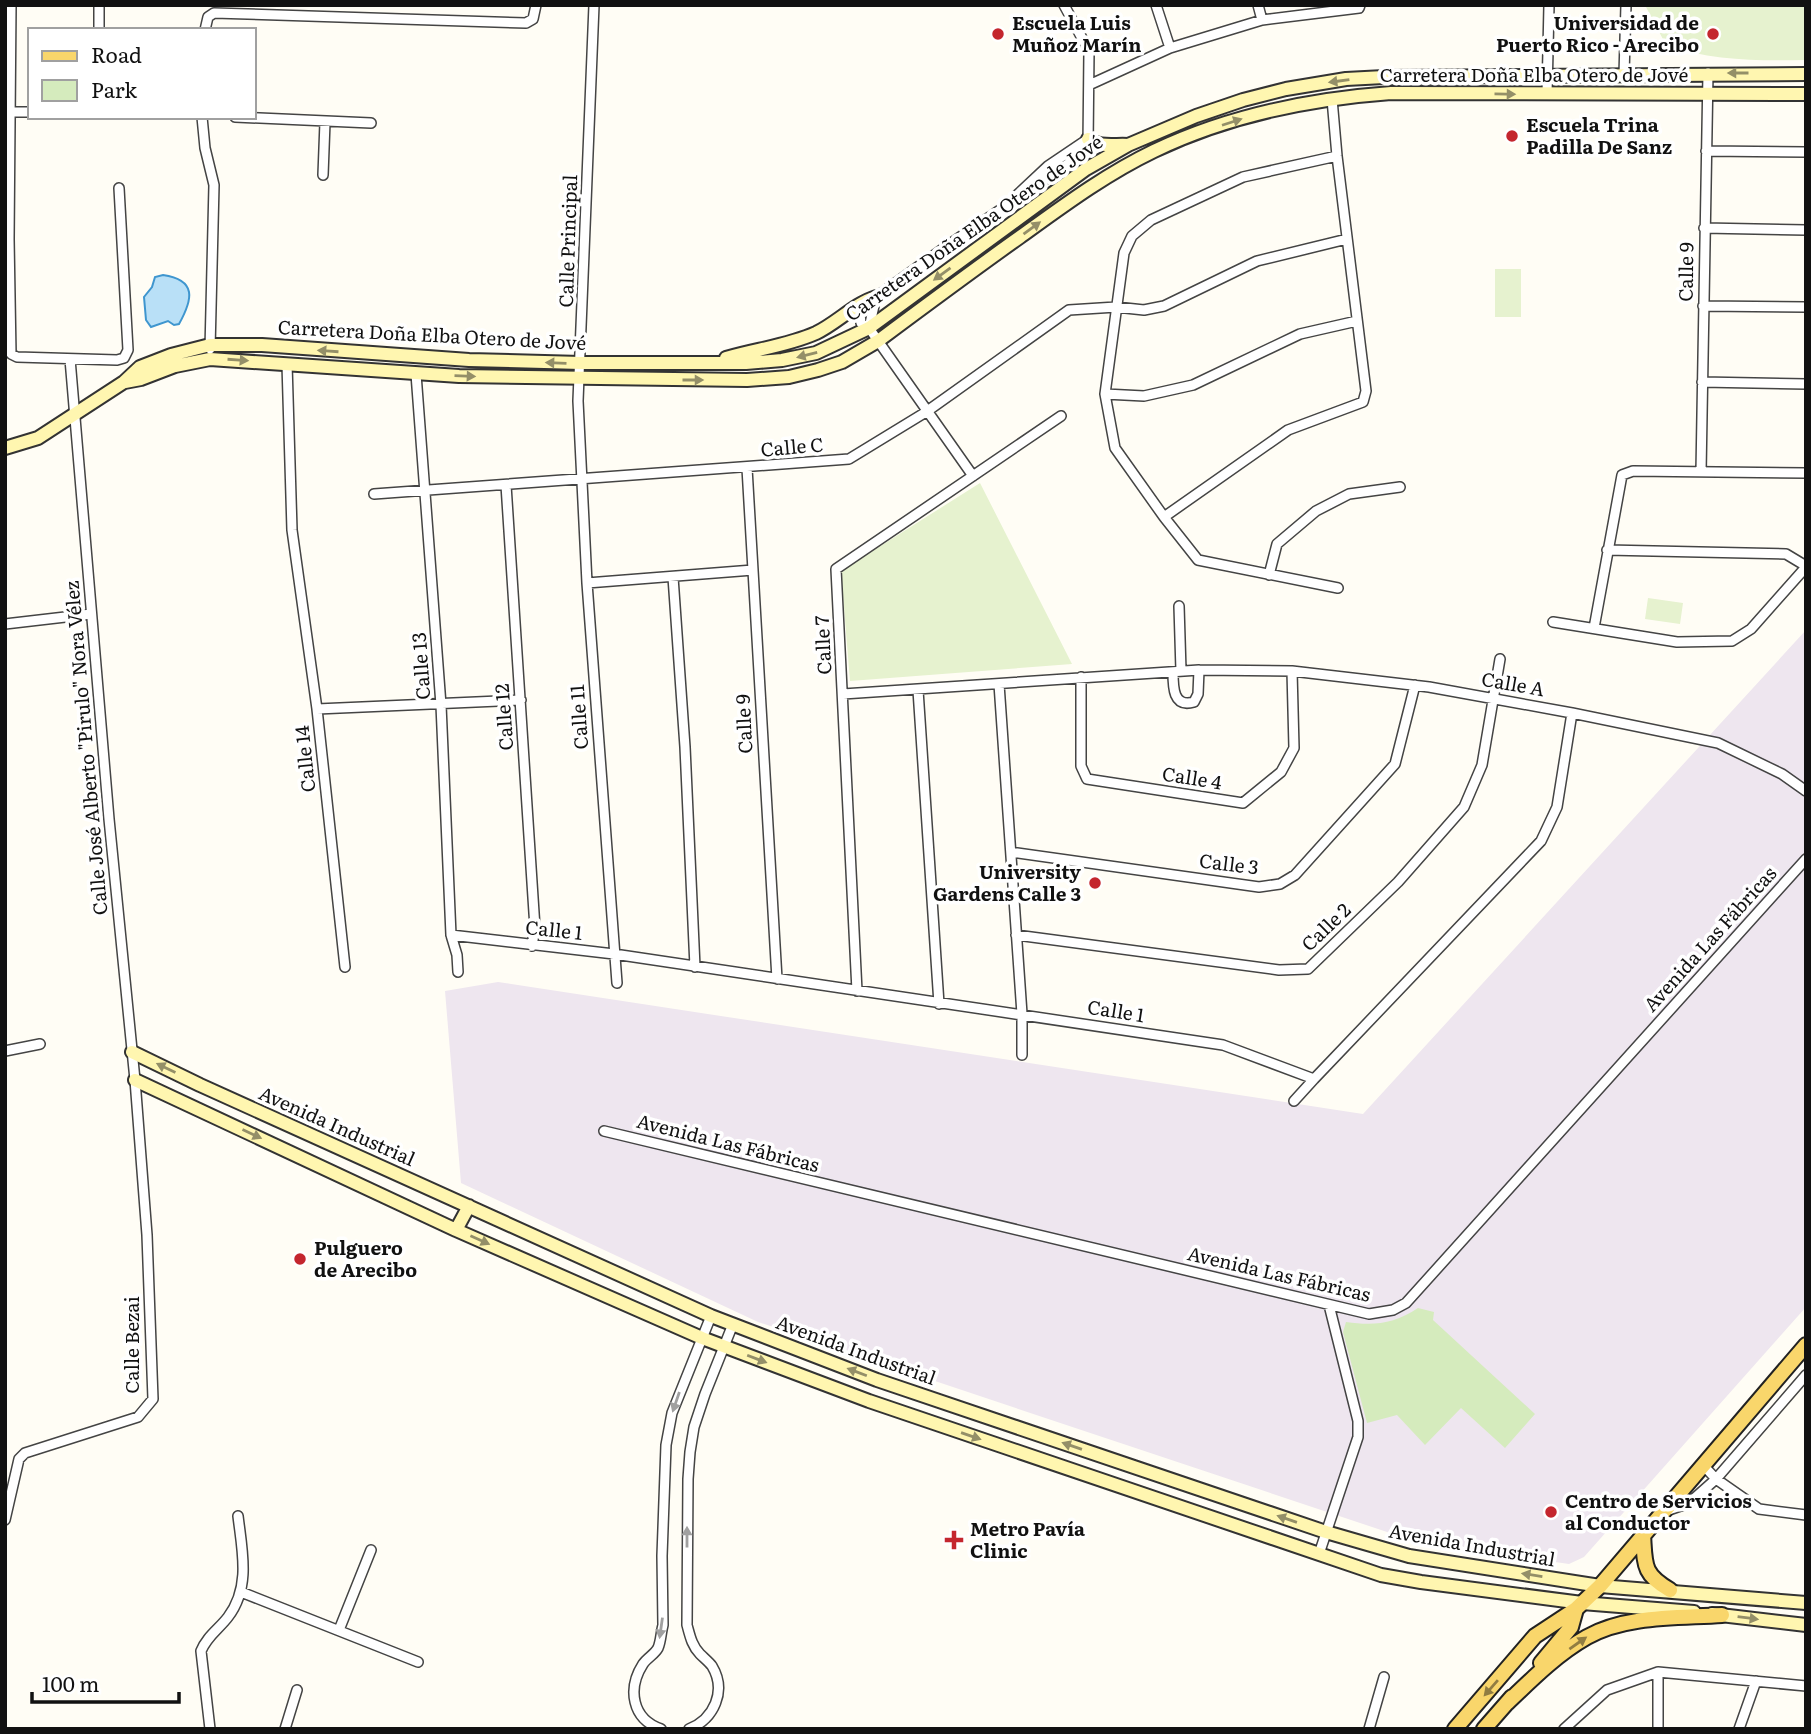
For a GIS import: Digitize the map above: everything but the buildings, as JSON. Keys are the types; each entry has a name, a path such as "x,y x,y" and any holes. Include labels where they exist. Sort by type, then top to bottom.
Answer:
{"main road":[{"path":"1455,1729 1535,1636 1579,1606 1600,1586 1806,1345"},
{"path":"1643,1534 1647,1569 1655,1581 1670,1590"},
{"path":"1484,1729 1571,1627 1579,1606"},
{"path":"1507,1703 1548,1664 1589,1636 1628,1623 1721,1615"}],"street":[{"path":"11,5 8,294 12,354 17,357 70,359 124,358 128,350 119,188"},
{"path":"99,5 99,28"},
{"path":"205,28 208,17 214,13 526,23 533,19 536,5"},
{"name":"Calle Principal","path":"582,478 578,379 581,363 594,5"},
{"path":"1063,5 1089,51 1088,139"},
{"path":"1156,5 1170,48"},
{"path":"1258,5 1262,20"},
{"path":"1089,85 1170,48 1262,20 1359,8 1360,5"},
{"path":"1547,94 1549,5"},
{"path":"1607,94 1625,75 1626,5"},
{"name":"Calle 9","path":"1701,472 1708,73"},
{"name":"Carretera Doña Elba Otero de Jové","path":"5,448 38,438 124,382 140,367 171,355 210,345 262,345 470,360 581,363 712,363 782,360 816,353 869,328 1086,169 1128,145 1196,116 1286,89 1346,79 1384,77 1806,74"},
{"name":"Carretera Doña Elba Otero de Jové","path":"124,382 141,379 175,366 210,359 416,374 578,379 747,380 789,377 842,362 878,341 1085,190 1154,151 1205,130 1264,111 1332,99 1391,93 1806,94"},
{"path":"1164,517 1288,430 1363,402 1366,391 1332,99"},
{"path":"10,112 28,112"},
{"path":"256,118 371,122"},
{"path":"202,119 205,148 214,185 210,359"},
{"path":"323,175 325,121"},
{"path":"1088,139 1104,145 1128,145"},
{"path":"973,476 869,328 861,323 860,314 864,306 1012,200 1048,166 1088,139"},
{"path":"1706,151 1806,152"},
{"path":"1337,156 1243,177 1151,220 1132,236 1124,253 1105,394 1115,448 1198,561 1338,588"},
{"path":"1704,228 1806,230"},
{"name":"Calle C","path":"374,494 849,459 926,412 1069,310 1116,307 1144,310 1164,306 1258,261 1347,239"},
{"path":"712,363 791,343 817,332 865,300 876,297"},
{"path":"1703,306 1806,307"},
{"path":"1105,394 1144,396 1193,385 1300,334 1357,321"},
{"name":"Calle José Alberto \"Pirulo\" Nora Vélez","path":"70,359 121,955 135,1080"},
{"path":"287,364 292,530 317,709"},
{"name":"Calle 13","path":"416,374 441,705 451,935 457,955 458,972"},
{"path":"1703,382 1806,384"},
{"name":"Calle 7","path":"856,991 836,569 1061,416"},
{"name":"Calle 9","path":"747,468 777,979"},
{"path":"1594,628 1622,475 1633,471 1806,473"},
{"name":"Calle 11","path":"582,478 587,583 617,983"},
{"name":"Calle 12","path":"506,485 535,928 532,946"},
{"path":"1269,575 1278,544 1316,511 1349,494 1400,487"},
{"path":"1553,622 1677,642 1732,641 1751,629 1806,566 1786,554 1607,550"},
{"path":"587,583 753,570"},
{"path":"673,577 685,747 695,967"},
{"path":"1179,606 1174,694 1179,701 1187,704 1194,702 1198,694 1199,670"},
{"path":"5,624 91,614"},
{"path":"1493,699 1500,659"},
{"name":"Calle A","path":"843,694 1177,671 1292,671 1415,685 1718,743 1782,774 1806,791"},
{"name":"Calle 4","path":"1081,677 1081,766 1087,779 1243,803 1281,772 1294,748 1292,671"},
{"path":"999,684 1022,1014 1022,1055"},
{"name":"Calle 3","path":"1011,852 1259,887 1280,884 1295,875 1395,764 1415,685"},
{"path":"918,690 939,1004"},
{"name":"Calle 2","path":"1016,936 1279,970 1308,969 1398,882 1464,807 1482,765 1493,699"},
{"name":"Calle 14","path":"345,967 317,709 521,700"},
{"path":"1294,1101 1541,841 1557,807 1572,713"},
{"name":"Avenida Las Fábricas","path":"604,1131 1329,1305 1369,1314 1393,1310 1406,1303 1806,859"},
{"name":"Calle 1","path":"451,935 614,954 1223,1045 1314,1079"},
{"path":"5,1051 40,1044"},
{"name":"Avenida Industrial","path":"132,1052 711,1316 877,1380 1326,1532 1409,1556 1600,1586 1806,1603"},
{"name":"Avenida Industrial","path":"135,1080 456,1230 724,1347 869,1401 1381,1575 1579,1606 1721,1615 1806,1625"},
{"name":"Calle Bezai","path":"5,1520 19,1459 25,1453 138,1417 153,1399 147,1235 135,1080"},
{"path":"190,1105 200,1085"},
{"path":"456,1230 469,1206"},
{"path":"1319,1554 1358,1437 1358,1421 1329,1305"},
{"path":"661,1729 651,1725 638,1713 633,1693 636,1677 643,1663 657,1649 663,1626 662,1556 666,1445 672,1413 711,1316"},
{"path":"689,1729 700,1725 712,1713 718,1697 712,1665 691,1641 687,1625 688,1479 694,1427 733,1324"},
{"path":"1664,1512 1689,1503 1716,1479 1806,1375"},
{"path":"1703,1465 1716,1479 1759,1509 1806,1515"},
{"path":"210,1729 201,1651 205,1641 229,1616 241,1592 245,1572 238,1516"},
{"path":"339,1630 371,1550"},
{"path":"241,1592 418,1662"},
{"path":"1658,1672 1658,1729"},
{"path":"1567,1728 1607,1690 1658,1672 1806,1686"},
{"path":"1369,1729 1384,1678"},
{"path":"1739,1729 1756,1681"},
{"path":"285,1729 298,1690"}],"shaded area":[{"path":"1806,630 1806,1307 1584,1557 1569,1564 1478,1551 1396,1535 758,1322 461,1183 445,991 498,982 1363,1114"}],"green space":[{"name":"Universidad de Puerto Rico - Arecibo","path":"1645,5 1806,5 1806,60 1718,57 1666,45"},
{"path":"1495,269 1521,269 1521,317 1495,317"},
{"path":"980,483 1072,664 850,681 841,571"},
{"path":"1648,598 1683,603 1680,624 1645,619"},
{"path":"1418,1308 1434,1312 1433,1320 1535,1414 1505,1448 1461,1408 1425,1445 1397,1415 1367,1423 1343,1332 1346,1322 1384,1322 1401,1318"}],"water":[{"path":"163,275 182,281 187,286 189,299 179,324 174,325 168,321 151,327 146,320 144,297 152,287 155,277"}],"place":[{"name":"Escuela Luis Muñoz Marín","path":"998,34"},
{"name":"Universidad de Puerto Rico - Arecibo","path":"1713,34"},
{"name":"Escuela Trina Padilla De Sanz","path":"1512,136"},
{"name":"University Gardens Calle 3","path":"1095,883"},
{"name":"Pulguero de Arecibo","path":"300,1259"},
{"name":"Centro de Servicios al Conductor","path":"1551,1512"},
{"name":"Metro Pavía Clinic","path":"954,1540"}]}
